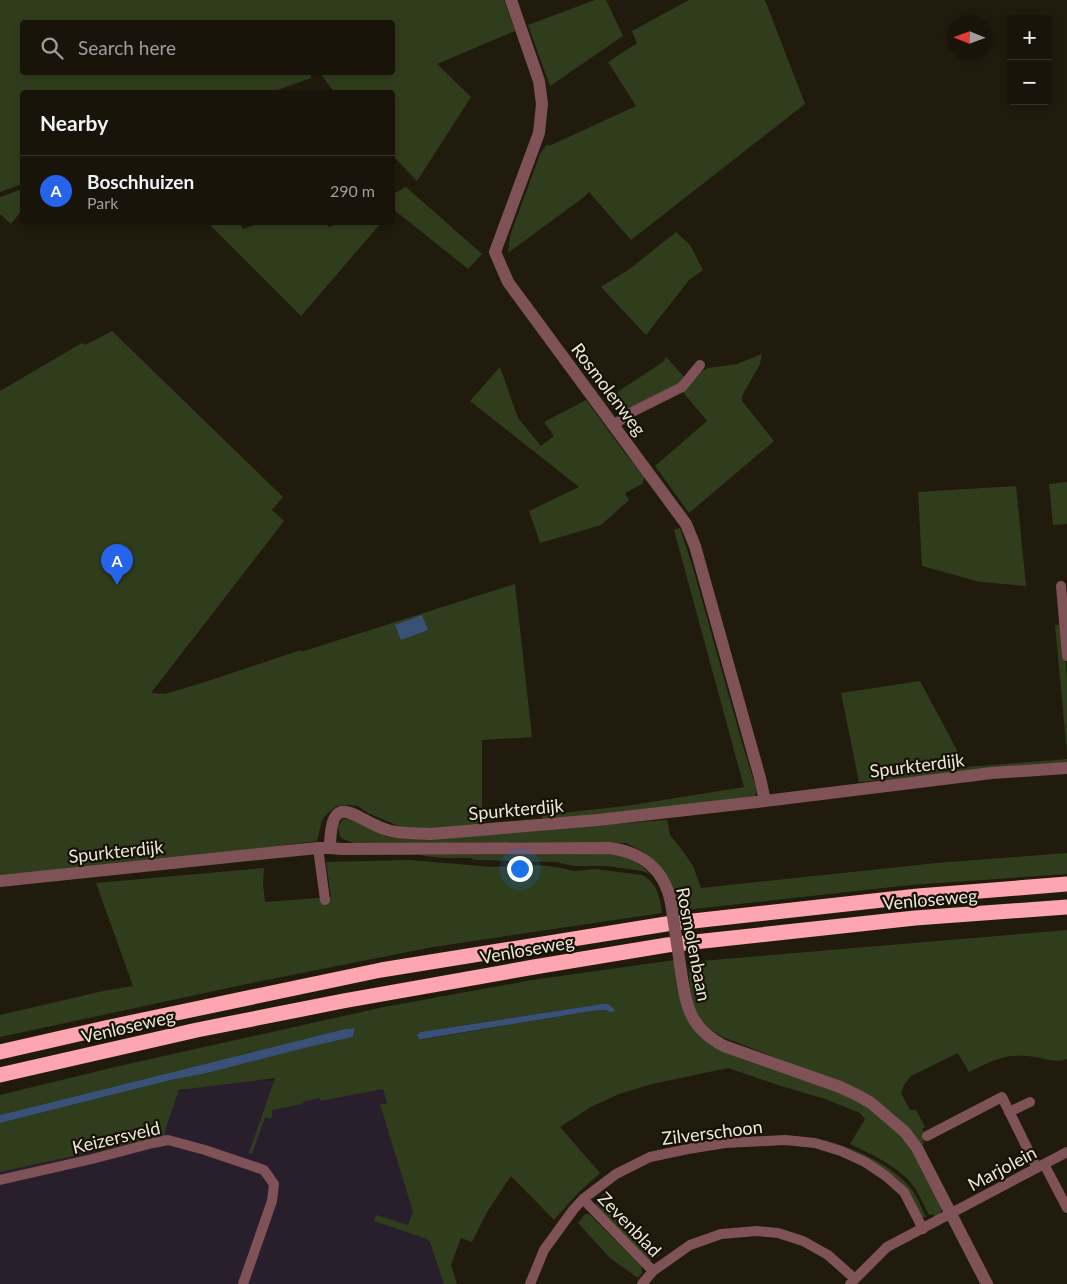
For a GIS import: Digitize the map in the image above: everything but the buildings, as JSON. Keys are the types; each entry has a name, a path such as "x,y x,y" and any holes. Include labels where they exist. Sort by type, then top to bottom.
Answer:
{"highway":[{"name":"Venloseweg","path":"0,1052 381,970 656,925 918,896 1067,884"},
{"name":"Venloseweg","path":"0,1075 197,1030 334,1003 667,945 915,918 1067,907"}],"street":[{"name":"Rosmolenweg","path":"511,0 540,81 542,104 539,133 495,252 508,282 686,524 703,574 765,801"},
{"path":"614,425 630,413 682,387 700,366"},
{"path":"1061,586 1067,656"},
{"name":"Spurkterdijk","path":"0,881 324,848 330,838 334,818 339,813 344,812 351,812 370,823 390,831 431,834 598,820 992,773 1067,768"},
{"path":"324,848 325,900"},
{"name":"Rosmolenbaan","path":"324,848 609,848 638,856 653,867 667,889 671,903 684,998 696,1023 710,1037 724,1046 840,1087 871,1103 905,1132 917,1148 988,1284"},
{"path":"927,1136 1002,1097 1067,1208"},
{"path":"1010,1112 1030,1102"},
{"name":"Keizersveld","path":"0,1180 168,1140 264,1170 274,1184 272,1201 243,1284"},
{"name":"Zilverschoon","path":"530,1284 544,1250 573,1210 583,1200 616,1174 650,1157 688,1148 785,1140 815,1144 841,1151 865,1162 886,1176 904,1192 923,1229"},
{"name":"Marjolein","path":"852,1281 887,1247 1067,1152"},
{"name":"Zevenblad","path":"583,1200 653,1271"},
{"name":"Zevenblad","path":"642,1284 653,1271 690,1245 721,1234 756,1231 778,1234 803,1241 828,1255 852,1281"}],"shaded area":[{"path":"219,1079 381,1084 439,1223 451,1284 0,1284 0,1147 50,1134"}],"green space":[{"path":"0,0 504,0 515,31 437,64 471,97 417,181 395,158 395,90 333,90 321,75 395,75 395,20 20,20 20,75 311,75 311,78 278,90 20,90 20,185 0,192"},
{"path":"595,0 606,0 623,36 550,86 528,25"},
{"path":"689,0 765,0 805,104 631,240 589,192 508,253 510,236 540,154 547,144 549,146 636,106 608,62 637,43 632,31"},
{"path":"406,187 482,254 468,269 395,211 395,193"},
{"path":"20,190 20,213 11,224 0,214 0,197"},
{"path":"210,225 241,225 243,229 254,225 328,225 329,227 334,225 379,225 301,316"},
{"path":"676,232 690,245 703,270 689,280 646,335 601,287 631,268"},
{"path":"112,331 283,497 272,510 284,521 151,693 165,694 515,584 532,737 482,740 482,826 408,830 368,813 358,806 337,806 322,820 317,841 0,881 0,391 82,343 85,345"},
{"path":"762,354 760,364 742,396 742,401 774,441 689,513 655,466 707,421 682,391 702,371 708,368 737,364"},
{"path":"666,357 686,379 683,383 625,411 616,413 605,400 663,362"},
{"path":"500,367 518,418 541,446 554,436 544,422 586,400 645,477 642,484 625,493 629,500 601,525 540,543 529,511 579,487 470,401"},
{"path":"1067,482 1067,524 1053,525 1049,484"},
{"path":"1016,486 1026,586 980,582 922,566 918,492"},
{"path":"680,528 756,793 752,800 542,820 542,815 626,806 744,787 674,530"},
{"path":"1055,625 1063,625 1067,679 1067,753"},
{"path":"920,681 966,767 1067,759 1067,762 859,782 841,693"},
{"path":"343,819 352,819 388,837 409,839 667,820 670,835 693,866 701,888 937,863 1067,853 1067,874 911,885 677,911 669,878 644,852 626,843 479,842 357,844 340,836 338,827"},
{"path":"606,854 630,859 650,874 608,866 574,866 556,862 477,860 419,855 356,855"},
{"path":"409,860 492,867 538,865 574,871 595,869 642,875 654,886 659,896 662,913 433,947 261,981 0,1037 0,1015 103,991 133,986 96,883 264,868 265,902 331,897 326,862"},
{"path":"1067,930 1067,1059 1053,1061 1020,1055 1004,1057 969,1072 958,1053 911,1076 901,1093 910,1110 916,1110 925,1127 922,1129 927,1138 923,1140 924,1143 921,1145 831,1079 723,1037 712,1030 698,1014 691,996 689,962"},
{"path":"675,960 702,1036 847,1096 869,1108 903,1137 915,1155 942,1209 939,1215 935,1219 933,1214 929,1215 916,1190 901,1173 885,1162 850,1144 865,1119 860,1113 825,1099 728,1068 652,1084 619,1094 591,1107 560,1127 600,1173 579,1192 554,1220 511,1176 487,1212 472,1242 461,1238 451,1265 457,1284 444,1284 430,1242 427,1239 374,1221 376,1215 408,1225 413,1212 380,1104 387,1103 383,1089 321,1101 319,1098 302,1102 303,1104 272,1110 272,1117 270,1119 265,1117 252,1154 249,1153 275,1078 179,1090 165,1130 165,1136 0,1172 0,1123 353,1037 355,1028 0,1115 0,1095 119,1066 384,1007 532,980","holes":["602,1004 610,1012 605,1010 592,1011 420,1040 417,1035 420,1032"]},
{"path":"824,1140 870,1157 891,1170 912,1190 926,1217 922,1217 906,1188 891,1174 823,1143"},
{"path":"605,1192 618,1209 644,1234 660,1255 650,1261 647,1259 595,1206 596,1202"},
{"path":"585,1214 589,1214 641,1266 642,1273 638,1278 610,1258 578,1223"}],"water":[{"path":"422,615 428,630 401,640 395,625"},
{"path":"608,1004 615,1011 592,1011 420,1040 417,1035 420,1032"},
{"path":"355,1028 353,1037 0,1123 0,1115"}],"place":[{"name":"Boschhuizen","path":"117,585"}]}
